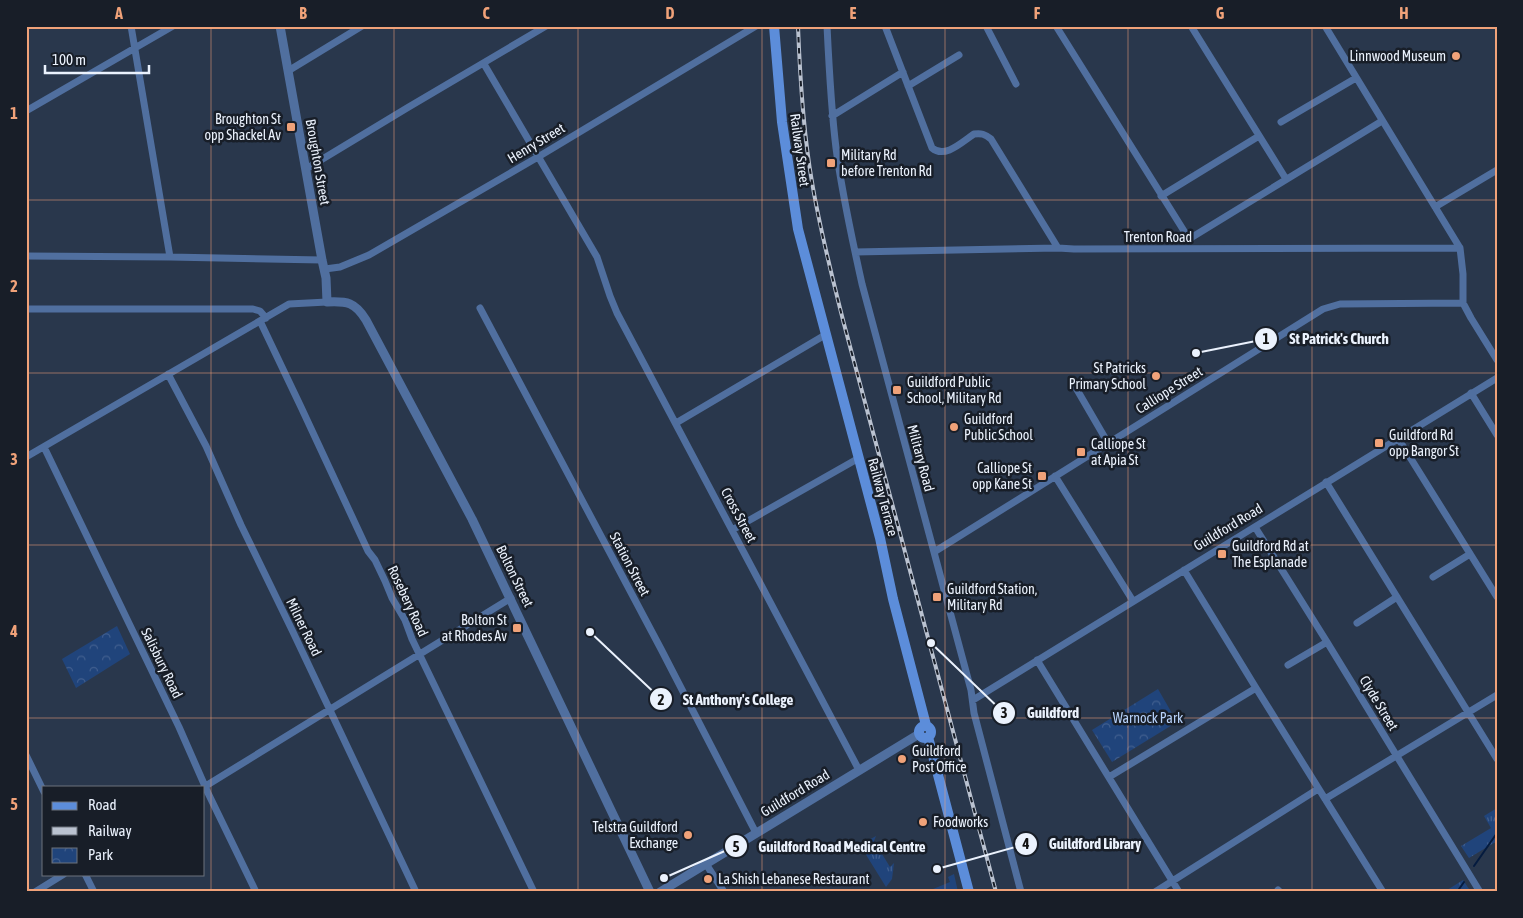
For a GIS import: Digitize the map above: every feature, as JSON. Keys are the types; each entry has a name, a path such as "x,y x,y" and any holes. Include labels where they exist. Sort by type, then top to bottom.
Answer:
{"main road":[{"name":"Railway Street","path":"774,26 783,130 798,229 810,276"},
{"name":"Railway Terrace","path":"810,276 859,458 924,732 969,892"}],"street":[{"path":"131,26 170,257"},
{"path":"26,111 173,26"},
{"name":"Broughton Street","path":"280,26 326,274 327,302"},
{"path":"288,71 362,26"},
{"path":"306,169 546,26"},
{"name":"Henry Street","path":"326,274 369,255 756,26"},
{"name":"Military Road","path":"826,26 832,116 847,217 862,284 971,690 974,713 1021,892"},
{"path":"885,26 930,144 934,150 941,152 949,150 974,134 987,135 1058,248"},
{"path":"986,26 1016,84"},
{"path":"1056,26 1189,239 1188,249"},
{"path":"1191,26 1286,178"},
{"path":"1325,26 1460,248 1463,274 1463,303 1497,360"},
{"path":"908,86 959,55"},
{"name":"Cross Street","path":"484,64 598,257 617,314 859,770"},
{"path":"832,116 903,72"},
{"path":"1281,122 1356,78"},
{"path":"1189,239 1382,121"},
{"path":"1161,196 1259,136"},
{"path":"1435,207 1497,170"},
{"name":"Trenton Road","path":"855,252 1058,248 1460,248"},
{"path":"26,256 322,260"},
{"path":"26,457 289,304 327,302"},
{"name":"Bolton Street","path":"327,302 350,304 366,320 511,598 650,892"},
{"name":"Calliope Street","path":"934,552 1323,309 1340,304 1463,303"},
{"name":"Station Street","path":"480,308 661,649 756,833"},
{"path":"26,309 253,309 260,311 263,320"},
{"name":"Rosebery Road","path":"263,320 368,551 375,560 392,598 405,620 412,639 534,892"},
{"path":"676,423 825,335"},
{"name":"Milner Road","path":"168,374 206,446 240,525 416,892"},
{"name":"Guildford Road","path":"973,700 1497,378"},
{"path":"1076,388 1108,443"},
{"path":"1471,393 1497,435"},
{"path":"1398,438 1497,597"},
{"name":"Salisbury Road","path":"44,447 179,727 205,786"},
{"path":"732,530 859,458"},
{"path":"1055,476 1133,601"},
{"path":"1326,482 1497,759"},
{"name":"Clyde Street","path":"1255,527 1480,892"},
{"path":"1433,577 1470,554"},
{"path":"1184,570 1383,892"},
{"path":"1356,623 1397,597"},
{"path":"205,787 511,598"},
{"path":"1288,665 1327,642"},
{"path":"1037,660 1179,892"},
{"path":"1109,777 1256,688"},
{"path":"1325,800 1497,695"},
{"name":"Guildford Road","path":"660,892 924,732"},
{"path":"26,755 42,788"},
{"name":"Salisbury Road","path":"205,787 256,892"},
{"path":"1155,892 1318,789"},
{"path":"706,864 724,892"},
{"path":"35,892 61,876"},
{"path":"86,876 94,892"}],"green space":[{"path":"117,626 130,654 76,688 62,659"},
{"name":"Warnock Park","path":"1158,689 1177,722 1112,762 1092,730"},
{"path":"1497,808 1497,841 1469,858 1461,846 1491,828 1484,816"},
{"path":"876,836 874,841 890,867 894,863 892,879 886,887 860,845"},
{"path":"954,874 958,892 926,892 950,882 948,877"},
{"path":"1463,880 1471,892 1444,892"}],"waterway":[{"path":"1474,866 1497,833"},
{"path":"1457,892 1464,882"}],"railway":[{"path":"798,26 806,143 826,253 996,892"}],"place":[{"name":"Linnwood Museum","path":"1456,56"},
{"name":"Broughton St opp Shackel Av","path":"291,127"},
{"name":"Military Rd before Trenton Rd","path":"831,163"},
{"name":"St Patrick's Church","path":"1196,353"},
{"name":"St Patricks Primary School","path":"1156,376"},
{"name":"Guildford Public School, Military Rd","path":"897,390"},
{"name":"Guildford Public School","path":"954,427"},
{"name":"Guildford Rd opp Bangor St","path":"1379,443"},
{"name":"Calliope St at Apia St","path":"1081,452"},
{"name":"Calliope St opp Kane St","path":"1042,476"},
{"name":"Guildford Rd at The Esplanade","path":"1222,554"},
{"name":"Guildford Station, Military Rd","path":"937,597"},
{"name":"Bolton St at Rhodes Av","path":"517,628"},
{"name":"St Anthony's College","path":"590,632"},
{"name":"Guildford","path":"931,643"},
{"name":"Guildford Post Office","path":"902,759"},
{"name":"Foodworks","path":"923,822"},
{"name":"Telstra Guildford Exchange","path":"688,835"},
{"name":"Guildford Library","path":"937,869"},
{"name":"Guildford Road Medical Centre","path":"664,878"},
{"name":"La Shish Lebanese Restaurant","path":"708,879"}]}
